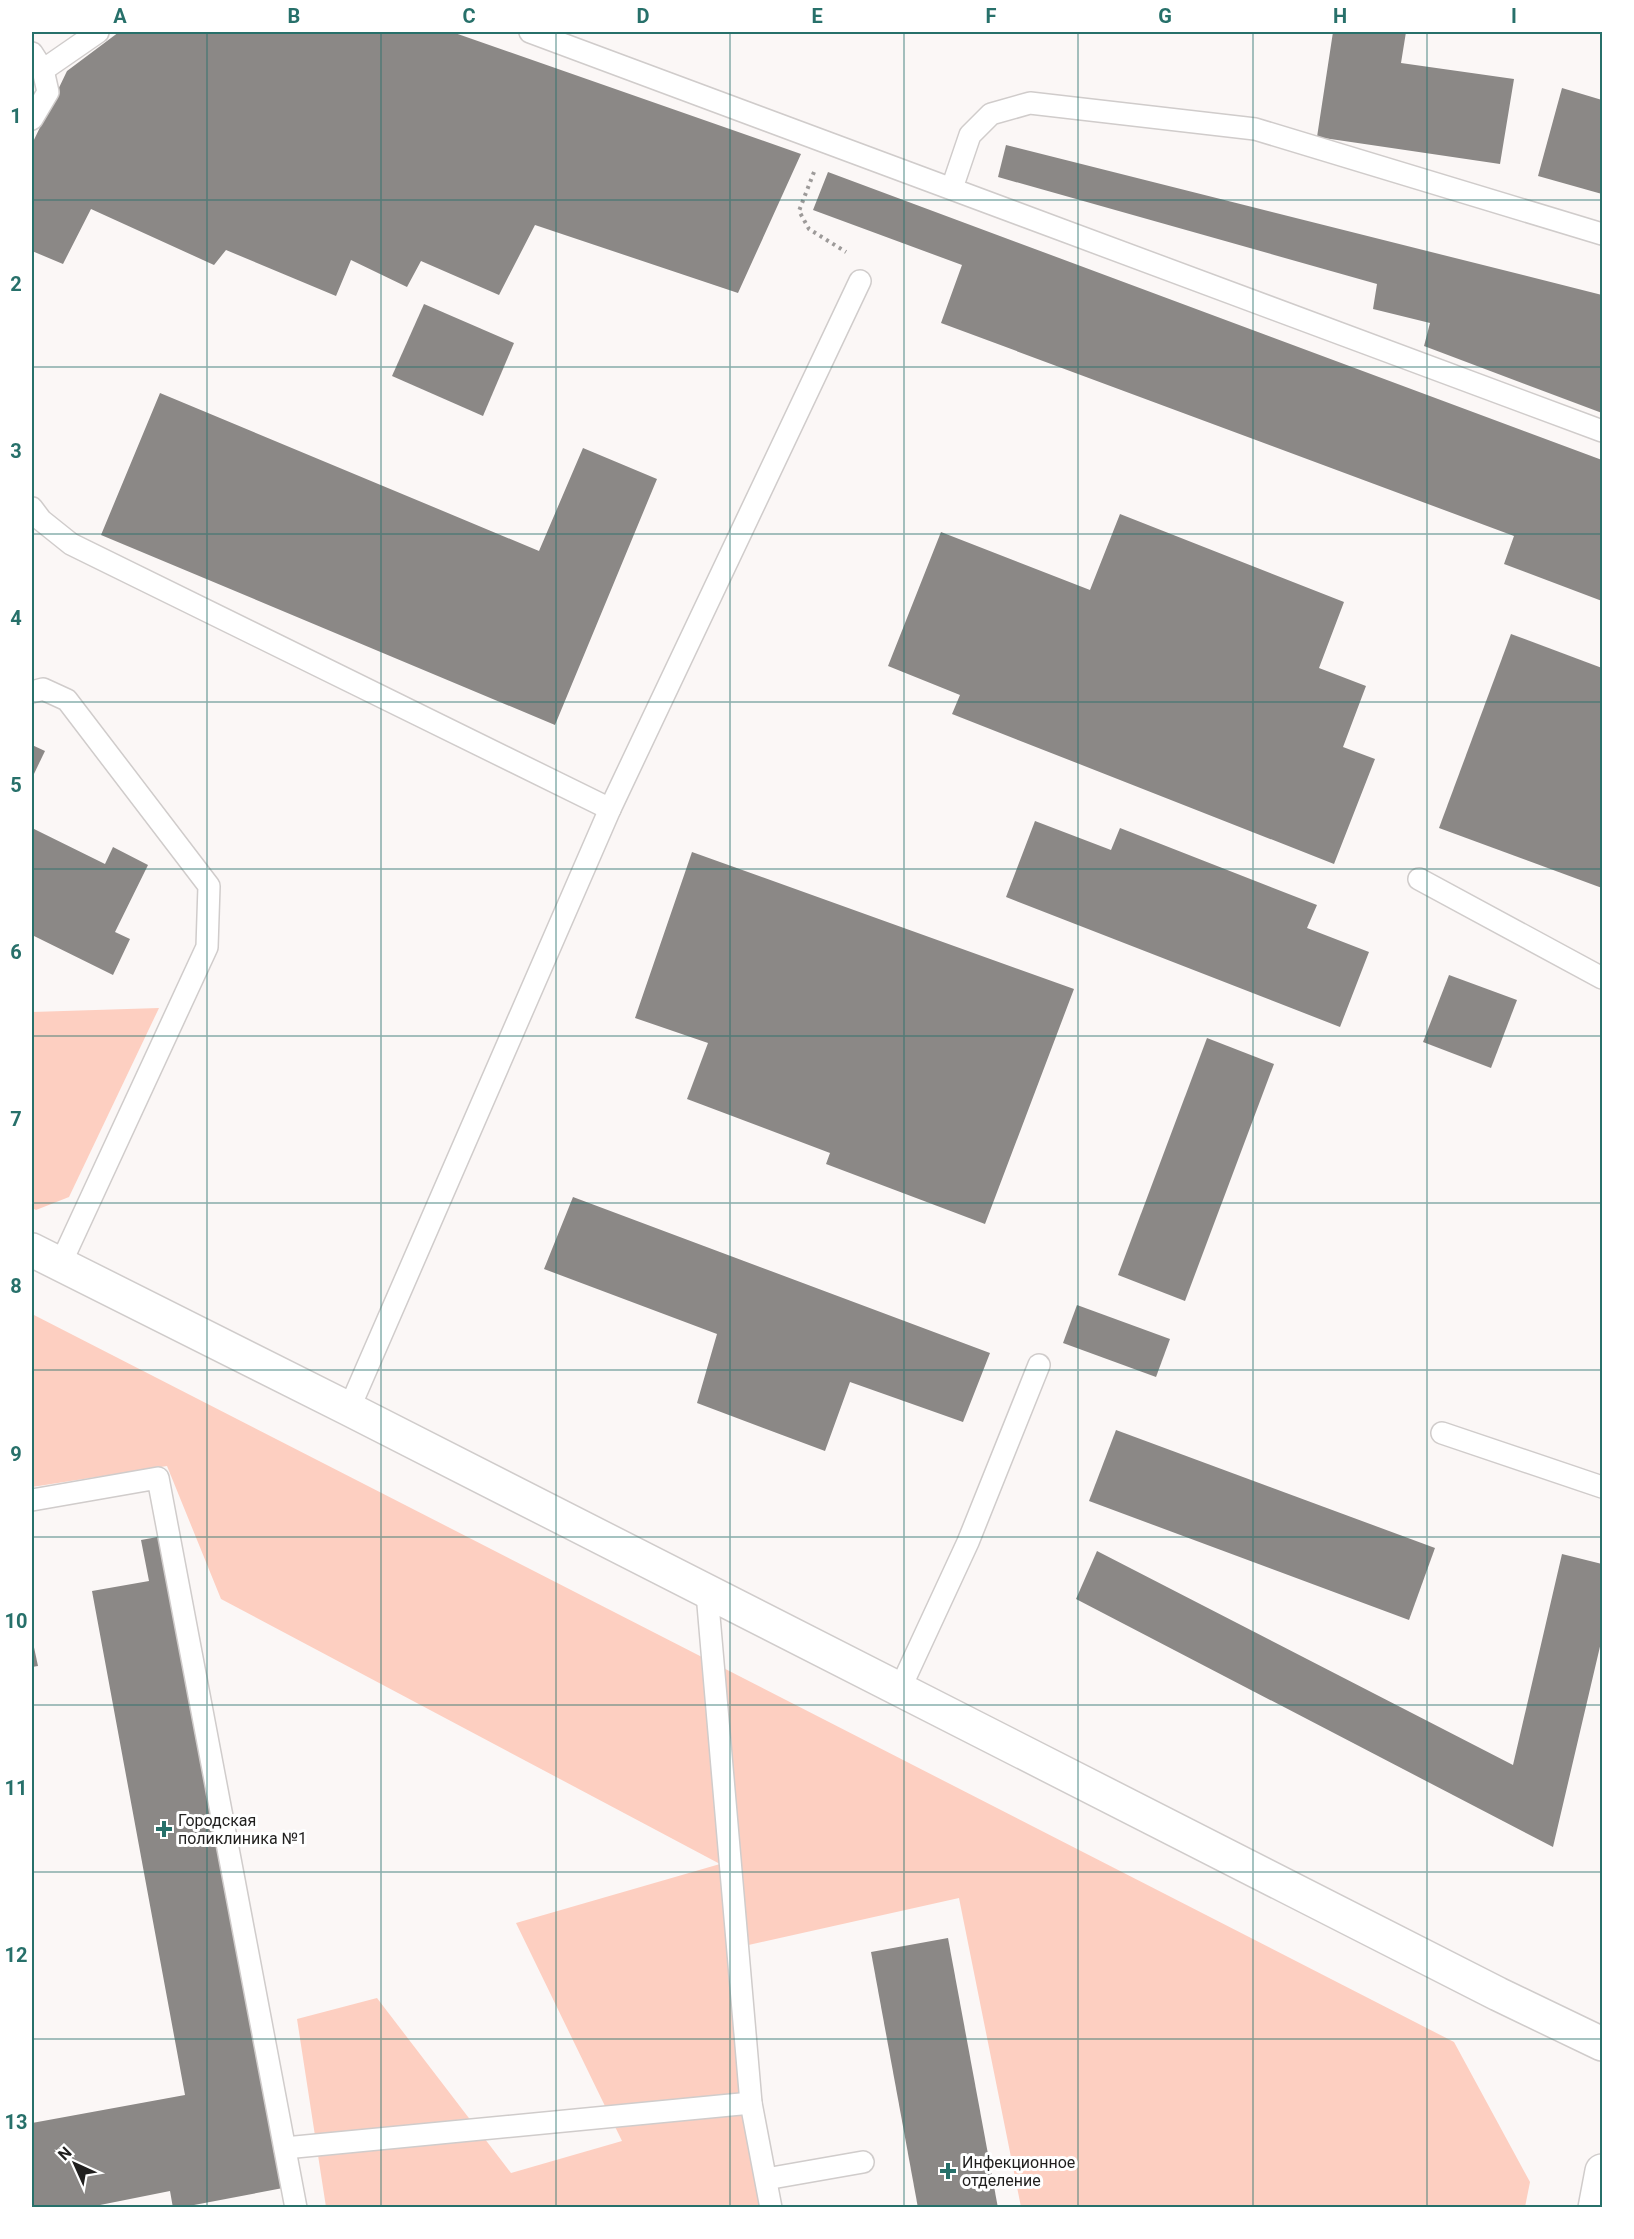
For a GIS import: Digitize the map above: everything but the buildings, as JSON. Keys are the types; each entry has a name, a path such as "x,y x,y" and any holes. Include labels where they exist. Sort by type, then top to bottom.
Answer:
{"street":[{"path":"32,1251 349,1409 1498,1994 1602,2044"},
{"path":"1595,2208 1602,2171"}],"lane":[{"path":"32,119 48,92 37,61 98,32"},
{"path":"530,32 1602,431"},
{"path":"952,188 970,135 992,114 1030,104 1255,129 1602,234"},
{"path":"349,1409 610,808 860,281"},
{"path":"32,508 41,520 71,544 610,808"},
{"path":"32,692 43,689 67,700 209,886 207,947 60,1265"},
{"path":"1419,879 1602,978"},
{"path":"899,1690 968,1542 1039,1365"},
{"path":"1442,1433 1602,1487"},
{"path":"32,1500 158,1478 296,2208"},
{"path":"707,1593 751,2103 771,2208"},
{"path":"285,2148 751,2103"},
{"path":"766,2179 863,2162"}],"path":[{"path":"825,143 799,211 809,229 858,260 860,281"}],"shaded area":[{"path":"159,1008 69,1197 36,1210 32,1208 32,1012"},
{"path":"32,1314 1454,2042 1530,2182 1525,2207 1021,2207 959,1898 744,1946 765,2207 326,2207 297,2019 377,1998 511,2173 622,2141 516,1923 720,1864 221,1599 167,1466 32,1487"}],"place":[{"name":"Городская поликлиника №1","path":"164,1829"},
{"name":"Инфекционное отделение","path":"948,2171"}]}
